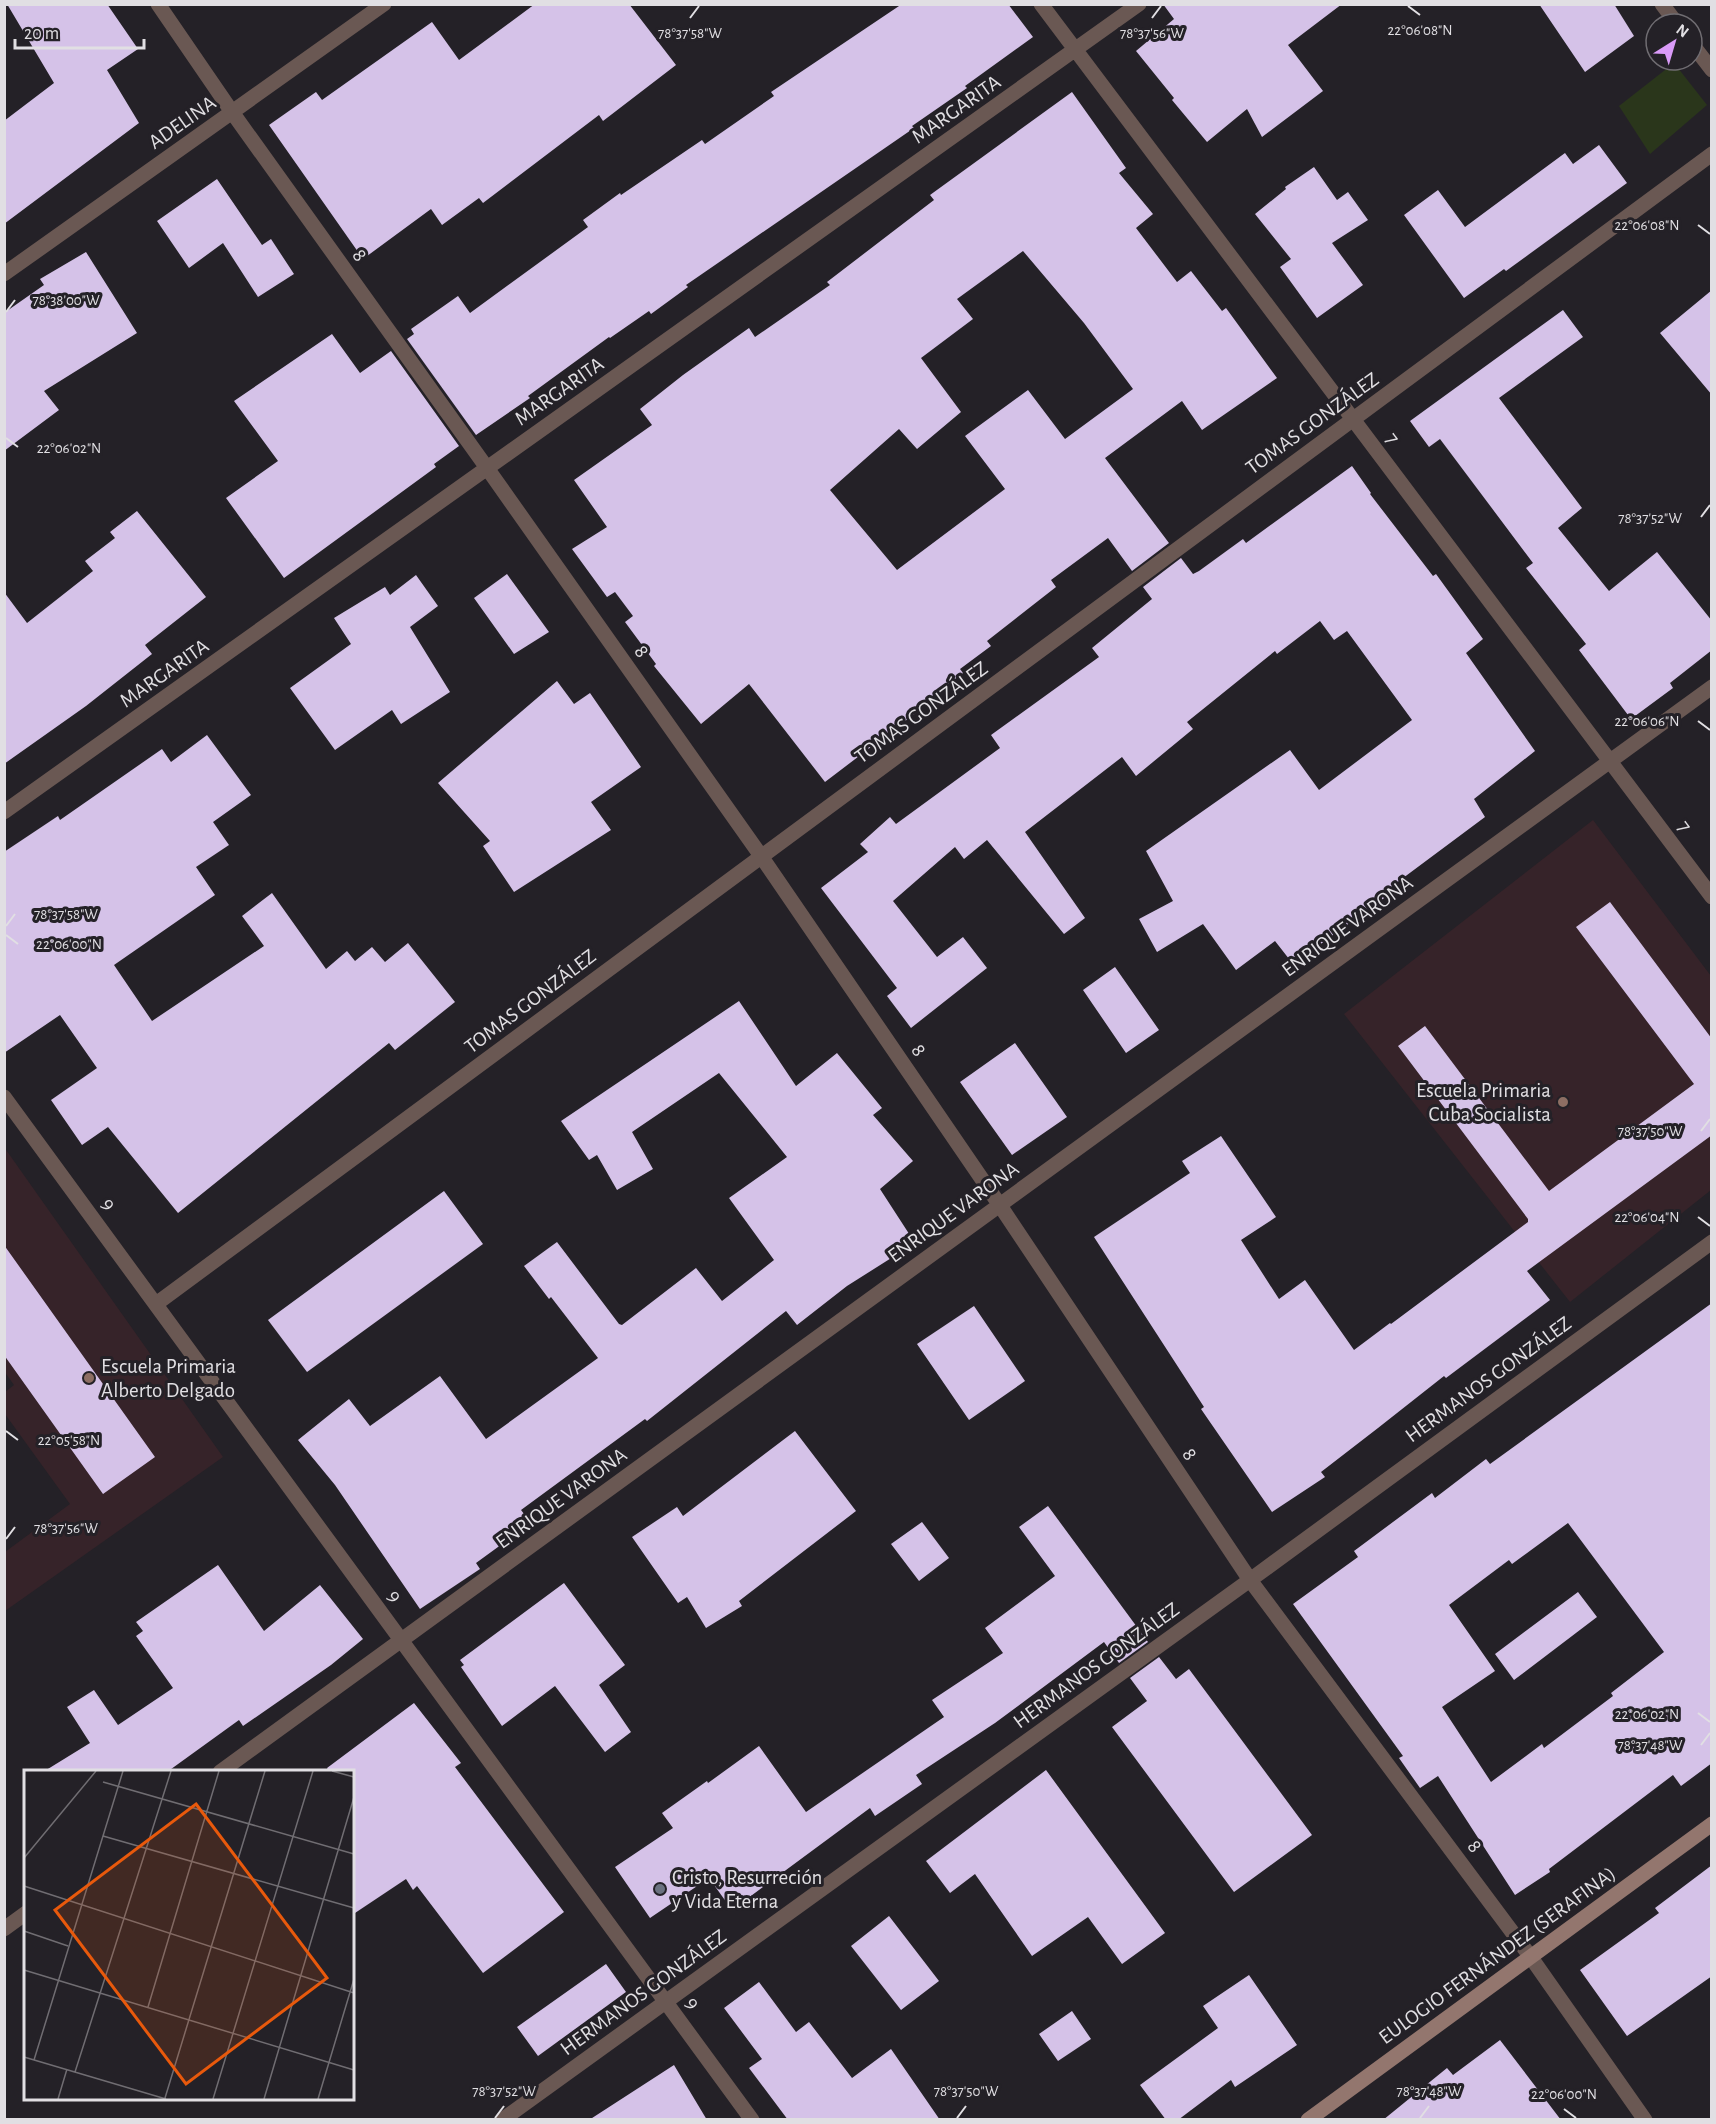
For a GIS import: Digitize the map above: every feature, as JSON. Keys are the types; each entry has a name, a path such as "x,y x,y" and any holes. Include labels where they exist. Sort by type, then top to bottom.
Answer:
{"street":[{"name":"8","path":"158,4 232,112 488,468 760,856 999,1204 1250,1580 1530,1956 1645,2120"},
{"name":"ADELINA","path":"4,274 384,4"},
{"name":"7","path":"1041,4 1712,897"},
{"name":"MARGARITA","path":"4,812 1139,4"},
{"name":"TOMAS GONZÁLEZ","path":"156,1304 1712,154"},
{"name":"ENRIQUE VARONA","path":"223,1770 1712,687"},
{"name":"9","path":"4,1097 753,2120"},
{"name":"HERMANOS GONZÁLEZ","path":"502,2120 1250,1580 1712,1242"},
{"name":"EULOGIO FERNÁNDEZ (SERAFINA)","path":"1308,2120 1712,1824"},
{"path":"4,1929 24,1914"}],"shaded area":[{"name":"Escuela Primaria Cuba Socialista","path":"1593,820 1711,976 1711,1190 1570,1302 1344,1014"},
{"name":"Escuela Primaria Alberto Delgado","path":"4,1147 223,1457 5,1611 5,1552 70,1504 5,1414 5,1392 14,1385 4,1371"}],"green space":[{"path":"1662,72 1681,72 1707,105 1650,154 1619,106"}],"building":[{"path":"7,4 107,4 138,49 107,70 139,123 4,224 4,121 54,83"},
{"path":"535,4 629,4 676,65 603,121 599,115 483,203 479,198 442,225 431,209 363,259 269,125 316,92 322,100 432,22 459,60"},
{"path":"902,4 1008,4 1033,37 965,86 967,88 912,126 914,128 686,285 688,287 651,314 649,311 609,337 528,396 530,398 476,435 407,339 414,334 411,329 458,296 470,313 588,227 583,220 620,193 621,195 702,140 705,144 774,96 771,92"},
{"path":"1163,4 1342,4 1288,45 1323,91 1262,137 1247,109 1207,142 1136,51 1174,19"},
{"path":"1539,4 1614,4 1634,36 1585,72"},
{"path":"1072,92 1126,168 1119,173 1153,214 1136,228 1177,282 1191,271 1222,311 1226,308 1277,378 1202,430 1182,401 1105,458 1169,543 1132,571 1108,538 1051,580 1056,587 987,641 991,646 960,669 963,673 915,709 917,712 825,782 749,684 701,724 654,666 656,664 625,622 633,616 615,592 607,597 572,549 607,527 574,480 652,425 640,409 749,328 755,337 830,285 827,282 934,200 930,195","holes":["1023,251 1084,323 1133,389 1065,439 1028,390 965,436 1005,489 897,570 830,490 899,429 917,449 961,412 921,358 973,319 957,299"]},
{"path":"1599,145 1627,183 1506,271 1504,269 1464,298 1404,215 1438,190 1465,227 1565,153 1573,164"},
{"path":"1314,167 1337,200 1348,192 1368,220 1332,243 1363,285 1317,318 1280,267 1291,259 1255,214 1286,189 1285,187"},
{"path":"217,179 262,245 271,239 294,274 258,297 223,243 189,268 157,221"},
{"path":"86,252 137,333 44,391 59,410 4,451 4,313 44,285 40,279"},
{"path":"1712,290 1712,395 1660,333"},
{"path":"1563,310 1583,337 1499,398 1582,508 1558,528 1609,591 1657,552 1712,621 1712,650 1670,683 1673,688 1631,719 1579,650 1586,644 1526,568 1533,563 1440,439 1429,447 1410,421"},
{"path":"332,334 360,373 391,351 459,446 434,464 436,467 284,578 226,498 278,461 234,401"},
{"path":"1352,466 1370,494 1433,576 1436,574 1483,639 1466,653 1535,751 1474,799 1485,817 1395,884 1398,888 1293,964 1275,941 1236,970 1203,924 1157,952 1139,919 1173,901 1146,851 1290,750 1319,790 1412,720 1347,631 1334,640 1320,621 1277,654 1275,651 1187,722 1193,729 1136,776 1122,757 1025,832 1085,918 1064,934 987,840 964,859 955,847 893,901 937,957 963,937 987,968 911,1028 887,996 897,988 821,888 868,852 860,844 890,817 896,824 1000,748 991,735 1099,657 1092,648 1152,599 1143,587 1181,558 1193,574 1199,571 1243,539 1246,543"},
{"path":"137,511 206,597 145,645 152,654 86,706 4,764 4,592 27,623 93,571 85,561 115,538 110,532"},
{"path":"507,574 549,632 514,654 474,598"},
{"path":"416,575 438,606 410,627 450,692 401,724 392,710 335,750 290,688 351,644 334,618 385,587 390,595"},
{"path":"557,681 574,704 590,693 641,767 591,802 611,830 514,892 483,846 490,841 438,783"},
{"path":"207,735 251,795 213,822 229,845 196,867 215,895 114,965 152,1021 264,946 242,916 272,893 326,969 347,951 355,961 372,947 385,962 408,943 455,1002 395,1050 389,1043 178,1213 108,1127 82,1145 51,1100 97,1068 60,1015 4,1053 4,852 58,816 60,820 162,749 171,762"},
{"path":"1610,902 1712,1039 1712,1135 1527,1271 1550,1300 1446,1378 1444,1376 1321,1472 1325,1477 1272,1512 1201,1409 1204,1407 1094,1237 1190,1173 1182,1161 1221,1136 1276,1217 1241,1240 1279,1299 1305,1280 1354,1350 1528,1222 1398,1046 1425,1026 1549,1191 1694,1084 1576,927"},
{"path":"1115,967 1159,1030 1126,1053 1083,990"},
{"path":"739,1001 796,1086 837,1053 882,1108 873,1115 913,1161 880,1189 915,1243 847,1286 797,1325 786,1311 647,1421 645,1419 521,1510 531,1523 476,1563 480,1569 420,1609 335,1485 298,1440 349,1399 370,1426 440,1376 486,1439 598,1358 524,1266 557,1242 622,1325 696,1268 722,1301 774,1260 729,1198 787,1157 719,1073 632,1132 653,1169 617,1190 597,1155 589,1160 561,1121"},
{"path":"1015,1043 1067,1117 1012,1155 960,1082"},
{"path":"444,1191 483,1244 307,1372 268,1320"},
{"path":"4,1245 155,1457 103,1494 4,1355"},
{"path":"1712,1303 1712,1763 1681,1786 1673,1775 1549,1869 1550,1872 1515,1895 1438,1776 1420,1788 1399,1758 1403,1756 1293,1604 1358,1557 1354,1551 1432,1493 1435,1498 1486,1459 1490,1464","holes":["1568,1523 1664,1652 1611,1693 1613,1696 1544,1748 1542,1744 1491,1782 1442,1707 1495,1671 1449,1605 1509,1560 1512,1564"]},
{"path":"974,1306 1025,1381 969,1420 917,1344"},
{"path":"795,1431 856,1511 739,1601 742,1606 706,1628 687,1597 678,1603 632,1537 677,1507 683,1516"},
{"path":"1048,1506 1148,1642 1119,1663 1104,1642 995,1723 916,1775 922,1784 875,1816 870,1808 732,1910 709,1878 650,1918 615,1867 673,1828 662,1813 707,1781 708,1783 759,1746 806,1812 944,1717 932,1700 1003,1653 985,1628 1055,1576 1019,1527"},
{"path":"922,1522 949,1558 919,1581 891,1544"},
{"path":"218,1565 264,1631 320,1585 363,1639 331,1665 243,1726 239,1720 170,1770 46,1770 90,1743 67,1707 94,1690 118,1725 173,1688 136,1636 143,1631 136,1622"},
{"path":"564,1583 625,1665 599,1685 631,1732 605,1752 555,1686 502,1726 461,1667 464,1665 460,1660"},
{"path":"1578,1592 1597,1617 1514,1680 1495,1654"},
{"path":"1159,1657 1176,1679 1189,1669 1312,1835 1234,1892 1112,1727 1147,1701 1130,1678"},
{"path":"414,1703 461,1763 455,1767 564,1912 483,1973 417,1886 413,1890 406,1879 354,1914 354,1770 328,1770 327,1768"},
{"path":"1046,1770 1165,1933 1122,1964 1088,1917 1032,1956 975,1874 950,1893 926,1861"},
{"path":"1712,1865 1712,1976 1627,2036 1580,1970 1659,1913 1655,1908"},
{"path":"889,1916 939,1981 901,2010 851,1946"},
{"path":"606,1964 626,1992 538,2056 517,2027"},
{"path":"1249,1975 1297,2045 1235,2087 1231,2080 1178,2120 1166,2120 1140,2085 1218,2028 1203,2006"},
{"path":"759,1982 796,2032 809,2022 852,2078 891,2049 940,2120 788,2120 749,2068 762,2059 724,2008"},
{"path":"1072,2011 1091,2039 1058,2061 1039,2034"},
{"path":"1500,2040 1561,2120 1383,2120 1447,2068 1453,2075"},
{"path":"674,2065 707,2120 589,2120"}],"place":[{"name":"Escuela Primaria Cuba Socialista","path":"1563,1102"},
{"name":"Escuela Primaria Alberto Delgado","path":"89,1378"},
{"name":"Cristo, Resurreción y Vida Eterna","path":"660,1889"}]}
